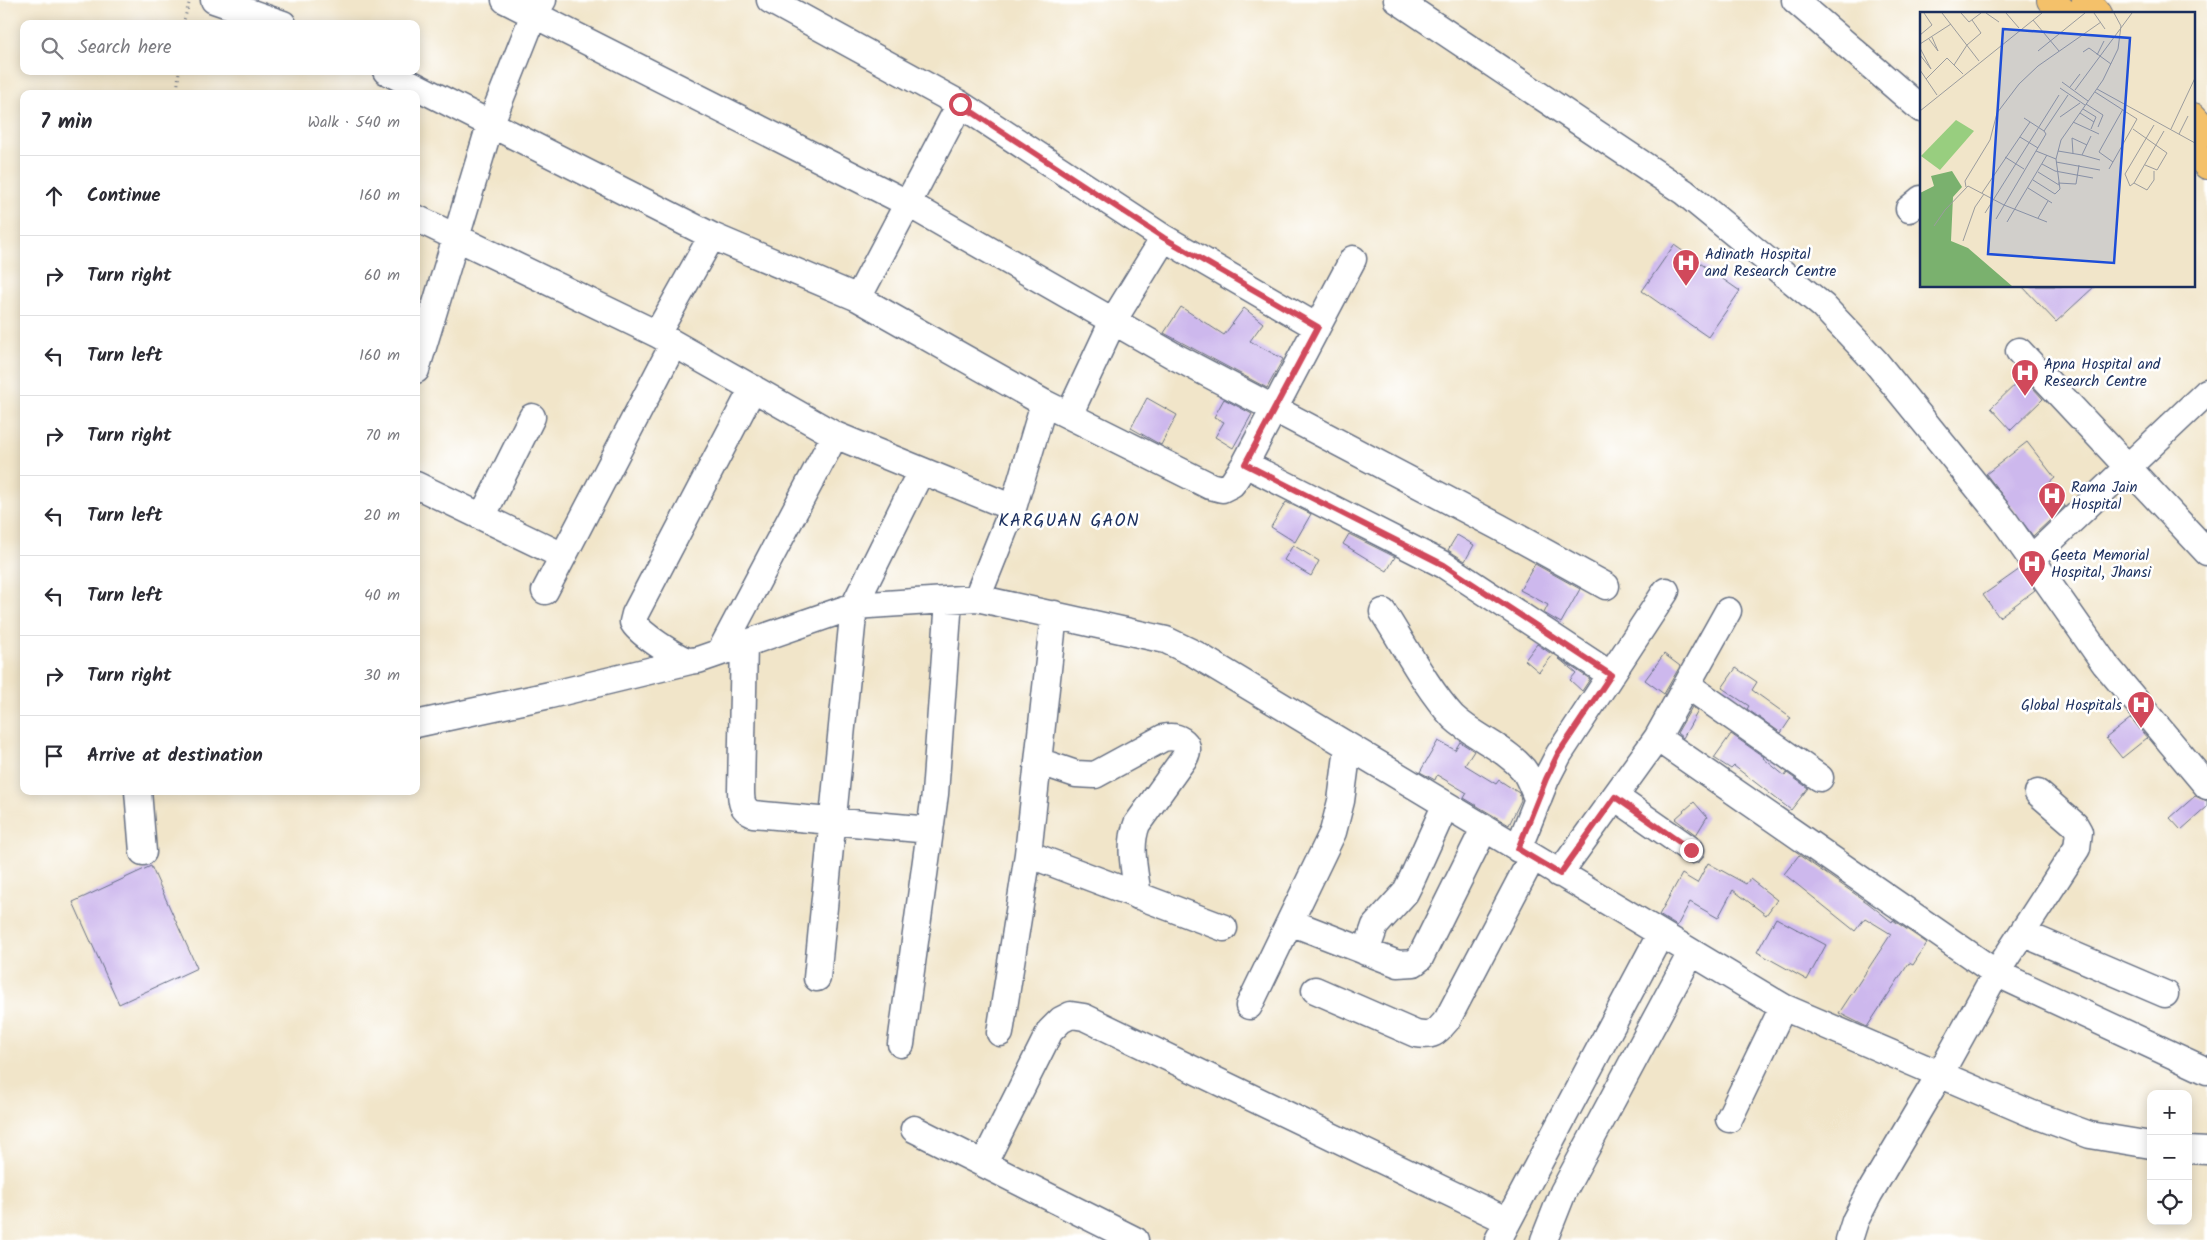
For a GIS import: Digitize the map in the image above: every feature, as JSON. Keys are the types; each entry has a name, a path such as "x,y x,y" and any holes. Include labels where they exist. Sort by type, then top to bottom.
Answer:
{"main road":[{"path":"2051,0 2063,12"},
{"path":"2086,0 2096,12"},
{"path":"2194,118 2207,132"},
{"path":"2194,151 2207,165"}],"street":[{"path":"214,0 272,20"},
{"path":"505,0 538,7 907,203 1113,321 1275,410 1499,527 1606,586"},
{"path":"770,0 960,104 1164,238 1318,327"},
{"path":"1396,0 1684,192 1823,306 1875,361 2004,520 2105,664 2207,786"},
{"path":"1795,0 1920,108"},
{"path":"420,357 490,125 538,7"},
{"path":"394,75 712,236 858,298 1044,403 1210,486 1222,490 1232,484 1245,464 1353,259"},
{"path":"858,298 960,104"},
{"path":"420,220 665,339 835,436 1013,508"},
{"path":"545,590 563,556 712,236"},
{"path":"1069,415 1113,321 1164,238"},
{"path":"2019,351 2207,552"},
{"path":"690,661 640,632 633,622 635,614 753,388"},
{"path":"2032,558 2207,392"},
{"path":"977,598 1013,508 1044,403"},
{"path":"482,517 532,417"},
{"path":"720,652 835,436"},
{"path":"1245,464 1444,565 1611,675"},
{"path":"817,978 854,606 921,471"},
{"path":"420,487 563,556"},
{"path":"1315,990 1416,1034 1429,1036 1439,1030 1446,1020 1525,853 1538,800 1558,754 1666,590"},
{"path":"420,723 550,695 690,661 854,606 977,598 1166,640 1195,654 1348,748 1783,1007 2030,1113 2090,1135 2147,1144"},
{"path":"901,1044 935,794 949,600"},
{"path":"1560,874 1657,738 1728,611"},
{"path":"1383,612 1440,701 1467,729 1522,769 1529,778 1538,800"},
{"path":"1000,1033 1028,854 1054,614"},
{"path":"744,643 740,790 741,801 745,810 753,814 832,823 930,830"},
{"path":"1687,685 1820,778"},
{"path":"1038,761 1076,774 1095,775 1163,738 1172,736 1180,739 1187,746 1188,751 1185,757 1137,824 1134,833 1132,851 1138,896"},
{"path":"1657,738 1996,973 2207,1071"},
{"path":"1249,1006 1333,832 1341,802 1348,748"},
{"path":"1849,1240 1855,1221 1869,1194 1940,1074 1996,973 2077,848 2079,832 2075,825 2038,793"},
{"path":"138,795 143,852"},
{"path":"1615,797 1691,850"},
{"path":"1366,952 1376,926 1404,893 1412,879 1445,806"},
{"path":"1290,922 1398,964 1414,963 1420,958 1484,829"},
{"path":"1028,854 1224,928"},
{"path":"2022,933 2165,994"},
{"path":"984,1163 1050,1032 1061,1020 1071,1014 1084,1017 1503,1231 1660,934"},
{"path":"1544,1240 1563,1192 1691,953"},
{"path":"1729,1119 1783,1007"},
{"path":"914,1129 1135,1240"},
{"path":"2192,1150 2207,1151"}],"path":[{"path":"184,20 190,0"},
{"path":"177,90 179,75"}],"building":[{"path":"1674,245 1740,291 1708,337 1642,291"},
{"path":"2024,288 2093,288 2056,322"},
{"path":"1181,307 1224,335 1244,308 1263,323 1250,341 1283,359 1267,388 1164,333"},
{"path":"2023,377 2043,399 2011,430 1991,408"},
{"path":"1147,398 1177,415 1161,445 1131,428"},
{"path":"1224,399 1252,414 1233,448 1215,437 1224,422 1214,417"},
{"path":"2027,442 2055,478 2047,485 2065,506 2033,536 1986,474"},
{"path":"1286,502 1311,514 1295,542 1271,527"},
{"path":"1349,534 1395,557 1387,571 1343,544"},
{"path":"1457,535 1474,545 1465,561 1448,550"},
{"path":"1293,545 1319,561 1311,576 1284,560"},
{"path":"1535,564 1580,589 1561,623 1544,613 1548,605 1520,590"},
{"path":"2020,569 2035,590 1999,617 1983,595"},
{"path":"1537,644 1553,655 1539,672 1525,660"},
{"path":"1664,654 1680,666 1664,694 1645,680"},
{"path":"1558,658 1590,679 1582,691 1570,680 1576,673"},
{"path":"1736,668 1757,682 1752,690 1791,718 1781,733 1747,709 1749,706 1722,688"},
{"path":"1692,707 1698,711 1683,738 1677,733"},
{"path":"2131,718 2147,738 2122,758 2106,738"},
{"path":"1731,734 1764,757 1785,776 1787,773 1808,788 1791,810 1734,766 1731,769 1714,758"},
{"path":"1438,741 1455,750 1460,742 1474,751 1465,765 1496,784 1499,780 1519,793 1521,800 1509,825 1464,798 1467,793 1437,775 1435,780 1420,772"},
{"path":"2195,796 2207,801 2207,807 2181,830 2170,818"},
{"path":"1694,802 1707,817 1696,835 1675,819"},
{"path":"1799,855 1892,922 1893,920 1927,943 1913,965 1909,963 1867,1027 1839,1013 1891,934 1865,918 1855,931 1784,874"},
{"path":"1708,863 1746,884 1750,879 1777,900 1766,915 1733,890 1718,918 1690,902 1677,926 1659,915 1682,874 1697,883"},
{"path":"151,866 197,968 119,1004 73,902"},
{"path":"1776,918 1826,945 1807,980 1757,952"}],"place":[{"name":"Adinath Hospital and Research Centre","path":"1686,287"},
{"name":"Apna Hospital and Research Centre","path":"2025,397"},
{"name":"Rama Jain Hospital","path":"2052,520"},
{"name":"Geeta Memorial Hospital, Jhansi","path":"2032,588"},
{"name":"Global Hospitals","path":"2141,729"}],"district":[{"name":"KARGUAN GAON","path":"1069,520"}],"route":[{"path":"960,104 1164,238 1318,327 1245,464 1444,565 1611,675 1558,754 1518,849 1560,874 1615,797 1691,850"}]}
